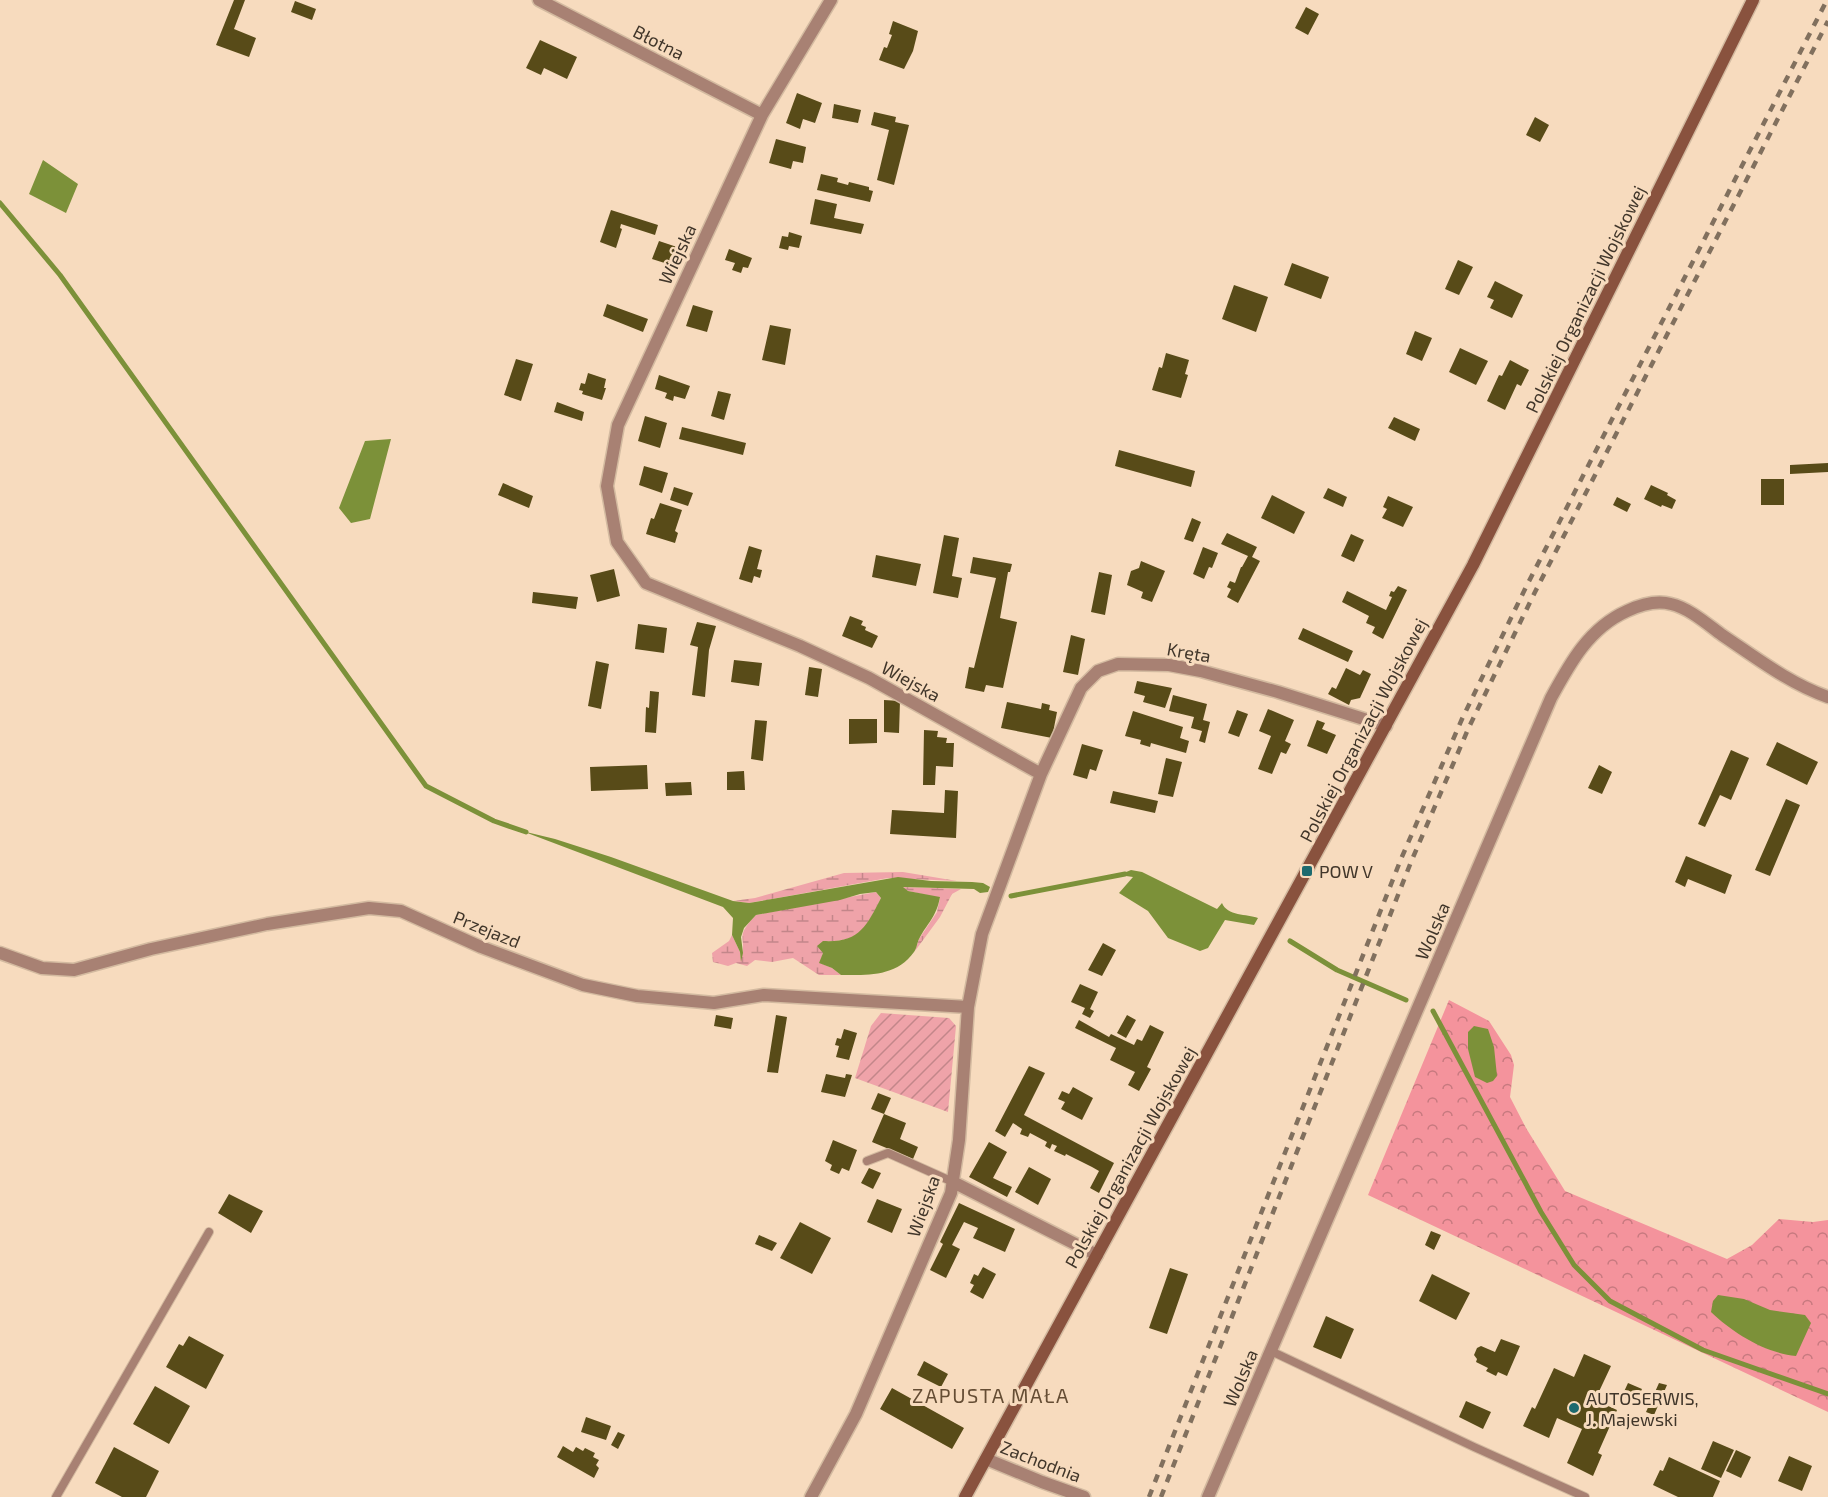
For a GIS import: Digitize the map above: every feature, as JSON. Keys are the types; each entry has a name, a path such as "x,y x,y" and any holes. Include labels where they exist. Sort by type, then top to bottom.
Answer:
{"main road":[{"name":"Polskiej Organizacji Wojskowej","path":"965,1497 1386,726 1510,492 1753,0"}],"street":[{"name":"Błotna","path":"539,0 762,116"},
{"name":"Wiejska","path":"811,1497 856,1414 951,1193 959,1140 968,1007 982,933 1041,774 869,678 800,646 646,583 617,542 607,486 618,425 762,116 831,0"},
{"name":"Wolska","path":"1208,1497 1551,698 1567,668 1584,644 1602,625 1629,610 1652,602 1673,604 1811,691 1828,697"},
{"name":"Kręta","path":"1041,774 1081,688 1098,671 1118,664 1169,665 1201,670 1386,726"},
{"name":"Przejazd","path":"0,953 42,968 74,970 209,936 267,924 369,908 400,911 481,948 583,985 637,996 714,1003 764,995 968,1007"},
{"path":"953,1182 1097,1255"},
{"name":"Zachodnia","path":"986,1459 1084,1497"}],"lane":[{"path":"867,1161 888,1153 953,1182"},
{"path":"56,1497 208,1232"},
{"path":"1271,1351 1474,1448 1585,1497"}],"green space":[{"path":"903,872 957,881 888,878 749,903 733,901 755,898 844,873"},
{"path":"902,887 961,889 952,894 940,917 915,951 919,939 937,912 940,898 908,891"},
{"path":"876,892 881,898 871,918 861,931 846,939 823,941 820,963 841,975 819,975 793,958 772,962 755,960 747,966 736,963 728,966 713,962 712,953 729,941 732,935 741,959 743,933 756,915"},
{"path":"1449,1000 1489,1021 1511,1055 1514,1065 1510,1097 1526,1128 1565,1191 1727,1259 1752,1245 1779,1219 1813,1222 1828,1220 1828,1412 1368,1195"},
{"path":"881,1013 949,1018 956,1026 948,1112 855,1078 871,1026"}],"shaded area":[{"path":"43,160 78,184 66,213 29,194"},
{"path":"391,439 370,519 351,523 339,508 365,441"},
{"path":"522,831 611,857 733,901 749,903 898,877 983,883 990,887 988,892 980,893 974,889 903,887 908,891 940,897 934,915 914,952 899,966 881,973 841,975 832,968 819,963 823,953 817,946 823,941 845,939 860,931 866,925 881,898 876,892 756,915 744,928 741,937 743,953 741,962 740,952 732,935 733,918 723,907"},
{"path":"1131,870 1142,872 1217,909 1222,903 1228,910 1258,918 1254,925 1225,920 1208,948 1200,951 1168,938 1148,911 1119,893 1133,877 1119,875"},
{"path":"1474,1026 1488,1029 1494,1047 1497,1076 1493,1081 1487,1083 1475,1077 1468,1049 1468,1032"},
{"path":"1718,1295 1744,1299 1770,1310 1805,1315 1811,1323 1796,1356 1761,1346 1729,1327 1711,1312 1713,1301"}],"building":[{"path":"234,0 245,0 234,29 256,38 249,57 216,45"},
{"path":"295,1 316,9 312,20 291,12"},
{"path":"1306,7 1319,14 1308,35 1295,28"},
{"path":"893,21 918,31 913,51 904,69 879,60 892,35 889,34"},
{"path":"540,40 577,57 567,79 544,68 541,75 526,68"},
{"path":"797,93 822,103 815,123 803,119 800,129 786,123"},
{"path":"834,104 861,110 858,123 832,118"},
{"path":"874,112 896,117 895,122 909,125 894,185 877,180 889,130 871,125"},
{"path":"1535,117 1549,125 1540,142 1526,135"},
{"path":"776,139 806,147 803,163 793,161 791,169 769,163"},
{"path":"821,174 838,178 837,182 848,185 849,182 869,187 869,190 873,191 870,202 817,190"},
{"path":"815,199 837,204 834,218 864,224 861,234 810,224"},
{"path":"611,210 658,225 655,235 621,224 622,229 616,248 600,242"},
{"path":"789,232 802,236 799,248 789,246 788,250 779,248 782,236 788,237"},
{"path":"659,241 677,247 671,265 652,259"},
{"path":"729,249 752,258 748,268 743,267 741,273 732,270 735,263 725,260"},
{"path":"1458,260 1473,267 1459,295 1445,289"},
{"path":"1292,263 1329,277 1321,299 1284,285"},
{"path":"1495,281 1523,295 1512,318 1490,308 1494,300 1487,297"},
{"path":"1234,285 1268,297 1256,332 1222,319"},
{"path":"607,304 648,319 643,332 603,316"},
{"path":"693,305 713,311 707,332 686,326"},
{"path":"770,325 791,329 785,365 762,360"},
{"path":"1415,331 1432,338 1422,361 1406,354"},
{"path":"1460,348 1488,361 1476,385 1449,372"},
{"path":"1166,353 1189,360 1185,374 1188,375 1181,398 1152,390"},
{"path":"516,359 533,364 521,401 504,395"},
{"path":"1510,360 1529,370 1521,386 1517,384 1505,410 1487,401 1499,375 1502,376"},
{"path":"588,373 606,379 602,400 582,394 583,391 579,390 581,383 585,384"},
{"path":"659,375 690,386 685,399 674,396 673,401 665,398 667,393 655,389"},
{"path":"718,391 731,394 724,420 711,416"},
{"path":"557,402 584,412 582,421 554,412"},
{"path":"645,416 667,423 660,448 638,441"},
{"path":"1394,417 1420,429 1415,441 1388,428"},
{"path":"682,427 746,443 743,455 679,439"},
{"path":"1119,450 1195,471 1191,487 1115,466"},
{"path":"1828,463 1828,472 1790,474 1790,465"},
{"path":"644,466 668,473 662,493 639,485"},
{"path":"1761,479 1784,479 1784,505 1761,505"},
{"path":"503,483 533,496 529,508 498,495"},
{"path":"1651,485 1668,493 1667,495 1676,500 1672,509 1662,505 1661,507 1644,499"},
{"path":"674,487 693,493 688,506 670,500"},
{"path":"1328,488 1347,497 1343,507 1323,498"},
{"path":"1272,495 1305,512 1294,534 1261,518"},
{"path":"1388,496 1413,507 1403,527 1382,518 1387,509 1383,507"},
{"path":"1617,497 1631,504 1627,512 1613,505"},
{"path":"660,503 682,510 675,531 678,533 675,543 646,534 651,518 654,519"},
{"path":"1192,518 1201,522 1193,542 1184,539"},
{"path":"1227,533 1257,547 1252,557 1260,561 1238,603 1227,597 1231,589 1227,587 1230,581 1235,583 1248,556 1221,544"},
{"path":"1351,534 1364,540 1354,562 1341,556"},
{"path":"944,535 959,538 952,576 962,578 958,598 933,593"},
{"path":"749,546 762,550 757,569 762,570 760,578 754,576 752,583 739,579"},
{"path":"1203,547 1218,553 1212,568 1209,567 1204,579 1193,574"},
{"path":"876,555 921,564 916,586 872,577"},
{"path":"973,557 1012,564 1008,572 1000,618 1017,622 1003,688 986,685 984,692 965,688 969,667 974,668 996,578 970,573"},
{"path":"1141,561 1165,571 1152,602 1141,598 1143,592 1127,585 1131,571 1139,568"},
{"path":"614,569 620,596 597,602 590,575"},
{"path":"1099,572 1112,575 1105,615 1091,612"},
{"path":"1398,586 1407,590 1383,639 1372,633 1375,627 1366,623 1369,616 1342,602 1347,591 1386,610 1392,597 1389,596 1391,591 1394,592"},
{"path":"533,592 578,597 576,609 532,603"},
{"path":"850,616 863,621 861,625 866,627 865,630 878,636 872,648 842,636"},
{"path":"697,622 716,626 709,650 705,697 692,695 698,647 690,645"},
{"path":"638,624 667,628 664,653 635,649"},
{"path":"1303,628 1353,651 1348,662 1298,639"},
{"path":"1071,635 1085,639 1078,675 1063,672"},
{"path":"734,660 762,663 759,686 731,682"},
{"path":"596,661 609,664 601,709 588,706"},
{"path":"809,667 822,669 818,697 805,695"},
{"path":"1346,668 1360,675 1363,670 1371,674 1360,698 1351,700 1349,705 1328,694 1332,687 1336,689"},
{"path":"1137,681 1172,688 1165,708 1143,702 1145,696 1134,693"},
{"path":"650,691 659,692 656,733 645,732 646,707 649,708"},
{"path":"1173,695 1207,704 1203,720 1210,722 1205,743 1199,741 1202,731 1191,728 1194,717 1169,711"},
{"path":"884,700 900,701 899,733 884,732"},
{"path":"1007,702 1041,709 1042,703 1050,705 1049,710 1057,712 1052,738 1001,728"},
{"path":"1268,709 1294,720 1285,741 1291,744 1286,754 1281,752 1272,774 1258,769 1271,736 1259,731"},
{"path":"1237,710 1248,714 1239,737 1228,733"},
{"path":"1133,711 1183,727 1180,738 1189,741 1186,753 1151,743 1150,747 1140,744 1141,740 1125,736"},
{"path":"849,719 877,719 877,743 849,744"},
{"path":"755,720 767,721 763,761 751,759"},
{"path":"1317,720 1325,723 1322,729 1336,735 1327,754 1307,746"},
{"path":"924,730 938,731 937,737 947,738 946,743 954,743 953,767 936,766 935,785 923,785"},
{"path":"1777,742 1818,762 1807,785 1766,765"},
{"path":"1082,744 1103,750 1096,771 1090,769 1087,779 1073,775"},
{"path":"1731,750 1749,758 1731,800 1720,795 1705,827 1698,824"},
{"path":"1166,758 1182,762 1173,797 1158,794"},
{"path":"647,765 648,789 591,791 590,767"},
{"path":"1599,765 1612,772 1602,794 1588,788"},
{"path":"744,771 745,790 727,790 727,772"},
{"path":"691,782 692,795 666,796 665,783"},
{"path":"945,790 958,791 956,838 890,834 892,810 944,813"},
{"path":"1113,791 1158,801 1155,813 1110,803"},
{"path":"1786,799 1800,805 1770,876 1755,870"},
{"path":"1686,856 1732,875 1725,894 1688,879 1685,887 1675,882"},
{"path":"1103,943 1116,950 1102,976 1088,970"},
{"path":"1080,984 1098,992 1090,1009 1094,1011 1090,1018 1082,1014 1085,1008 1071,1002"},
{"path":"716,1015 733,1018 731,1029 714,1026"},
{"path":"776,1015 787,1017 778,1073 767,1072"},
{"path":"1127,1015 1136,1020 1126,1038 1117,1033"},
{"path":"1079,1020 1109,1037 1111,1034 1134,1045 1137,1039 1142,1041 1150,1025 1164,1032 1147,1067 1151,1069 1139,1091 1128,1085 1135,1072 1110,1060 1116,1048 1075,1028"},
{"path":"844,1029 857,1033 849,1060 836,1057 839,1046 835,1045 837,1038 841,1039"},
{"path":"1029,1066 1045,1073 1024,1115 1114,1163 1099,1193 1090,1188 1099,1171 1066,1154 1065,1156 1054,1151 1057,1146 1052,1144 1050,1149 1045,1146 1047,1142 1030,1133 1028,1137 1020,1134 1022,1129 1013,1123 1005,1137 995,1131"},
{"path":"826,1074 845,1078 846,1074 852,1075 845,1097 821,1092"},
{"path":"1073,1087 1093,1098 1082,1120 1061,1109 1065,1102 1058,1099 1062,1091 1069,1094"},
{"path":"878,1093 891,1098 884,1114 871,1109"},
{"path":"884,1114 906,1123 900,1139 918,1147 913,1159 872,1142"},
{"path":"833,1140 857,1150 849,1171 842,1168 839,1174 830,1170 832,1165 825,1161"},
{"path":"989,1142 1007,1152 993,1178 1012,1187 1007,1197 969,1177"},
{"path":"1029,1167 1051,1179 1038,1205 1015,1192"},
{"path":"869,1168 881,1173 873,1189 861,1183"},
{"path":"229,1194 263,1211 251,1233 218,1213"},
{"path":"877,1199 902,1209 892,1233 867,1222"},
{"path":"959,1203 1015,1229 1005,1252 973,1238 978,1228 964,1222 952,1245 960,1249 946,1278 930,1270 943,1244 940,1242"},
{"path":"800,1222 831,1238 812,1274 780,1258"},
{"path":"1431,1231 1441,1235 1434,1250 1425,1245"},
{"path":"759,1235 777,1243 772,1251 755,1244"},
{"path":"983,1267 996,1274 983,1299 970,1292 974,1285 970,1283 974,1274 978,1276"},
{"path":"1170,1268 1188,1274 1167,1334 1149,1328"},
{"path":"1432,1274 1470,1293 1456,1320 1419,1301"},
{"path":"1326,1316 1354,1329 1341,1359 1313,1347"},
{"path":"189,1336 224,1355 206,1389 166,1367 179,1344 183,1346"},
{"path":"1501,1339 1520,1346 1507,1376 1498,1372 1496,1376 1486,1371 1488,1368 1476,1362 1474,1355 1477,1348 1481,1346 1495,1352"},
{"path":"1584,1354 1611,1366 1595,1400 1617,1410 1598,1453 1602,1455 1593,1476 1567,1463 1582,1429 1557,1418 1549,1438 1523,1426 1532,1407 1535,1409 1554,1368 1574,1377"},
{"path":"924,1361 948,1374 941,1387 917,1375"},
{"path":"1628,1383 1642,1389 1636,1402 1622,1396"},
{"path":"1659,1383 1667,1385 1654,1415 1646,1412"},
{"path":"155,1386 190,1406 169,1444 133,1424"},
{"path":"892,1388 964,1428 952,1449 880,1409"},
{"path":"1466,1401 1491,1412 1483,1429 1459,1417"},
{"path":"586,1417 611,1426 606,1440 581,1432"},
{"path":"618,1432 625,1435 618,1449 611,1445"},
{"path":"1713,1441 1734,1450 1721,1478 1701,1469"},
{"path":"563,1446 573,1452 576,1447 595,1453 593,1457 599,1460 596,1465 599,1468 594,1478 557,1457"},
{"path":"114,1447 159,1471 146,1497 122,1497 95,1483"},
{"path":"1736,1450 1751,1457 1741,1478 1726,1471"},
{"path":"1789,1456 1812,1466 1802,1491 1778,1481"},
{"path":"1669,1457 1720,1481 1713,1497 1678,1497 1653,1485"}],"waterway":[{"path":"0,203 60,275 426,786 494,821 526,832"},
{"path":"1011,896 1125,874"},
{"path":"1290,941 1337,970 1406,1000"},
{"path":"1433,1011 1541,1212 1574,1265 1610,1301 1703,1350 1828,1394"}],"railway":[{"path":"1149,1497 1401,859 1462,719 1526,587 1827,0"},
{"path":"1161,1497 1411,862 1469,727 1535,592 1828,21"}],"place":[{"name":"POW V","path":"1307,871"},
{"name":"AUTOSERWIS, J. Majewski","path":"1574,1408"}],"district":[{"name":"ZAPUSTA MAŁA","path":"991,1395"}]}
